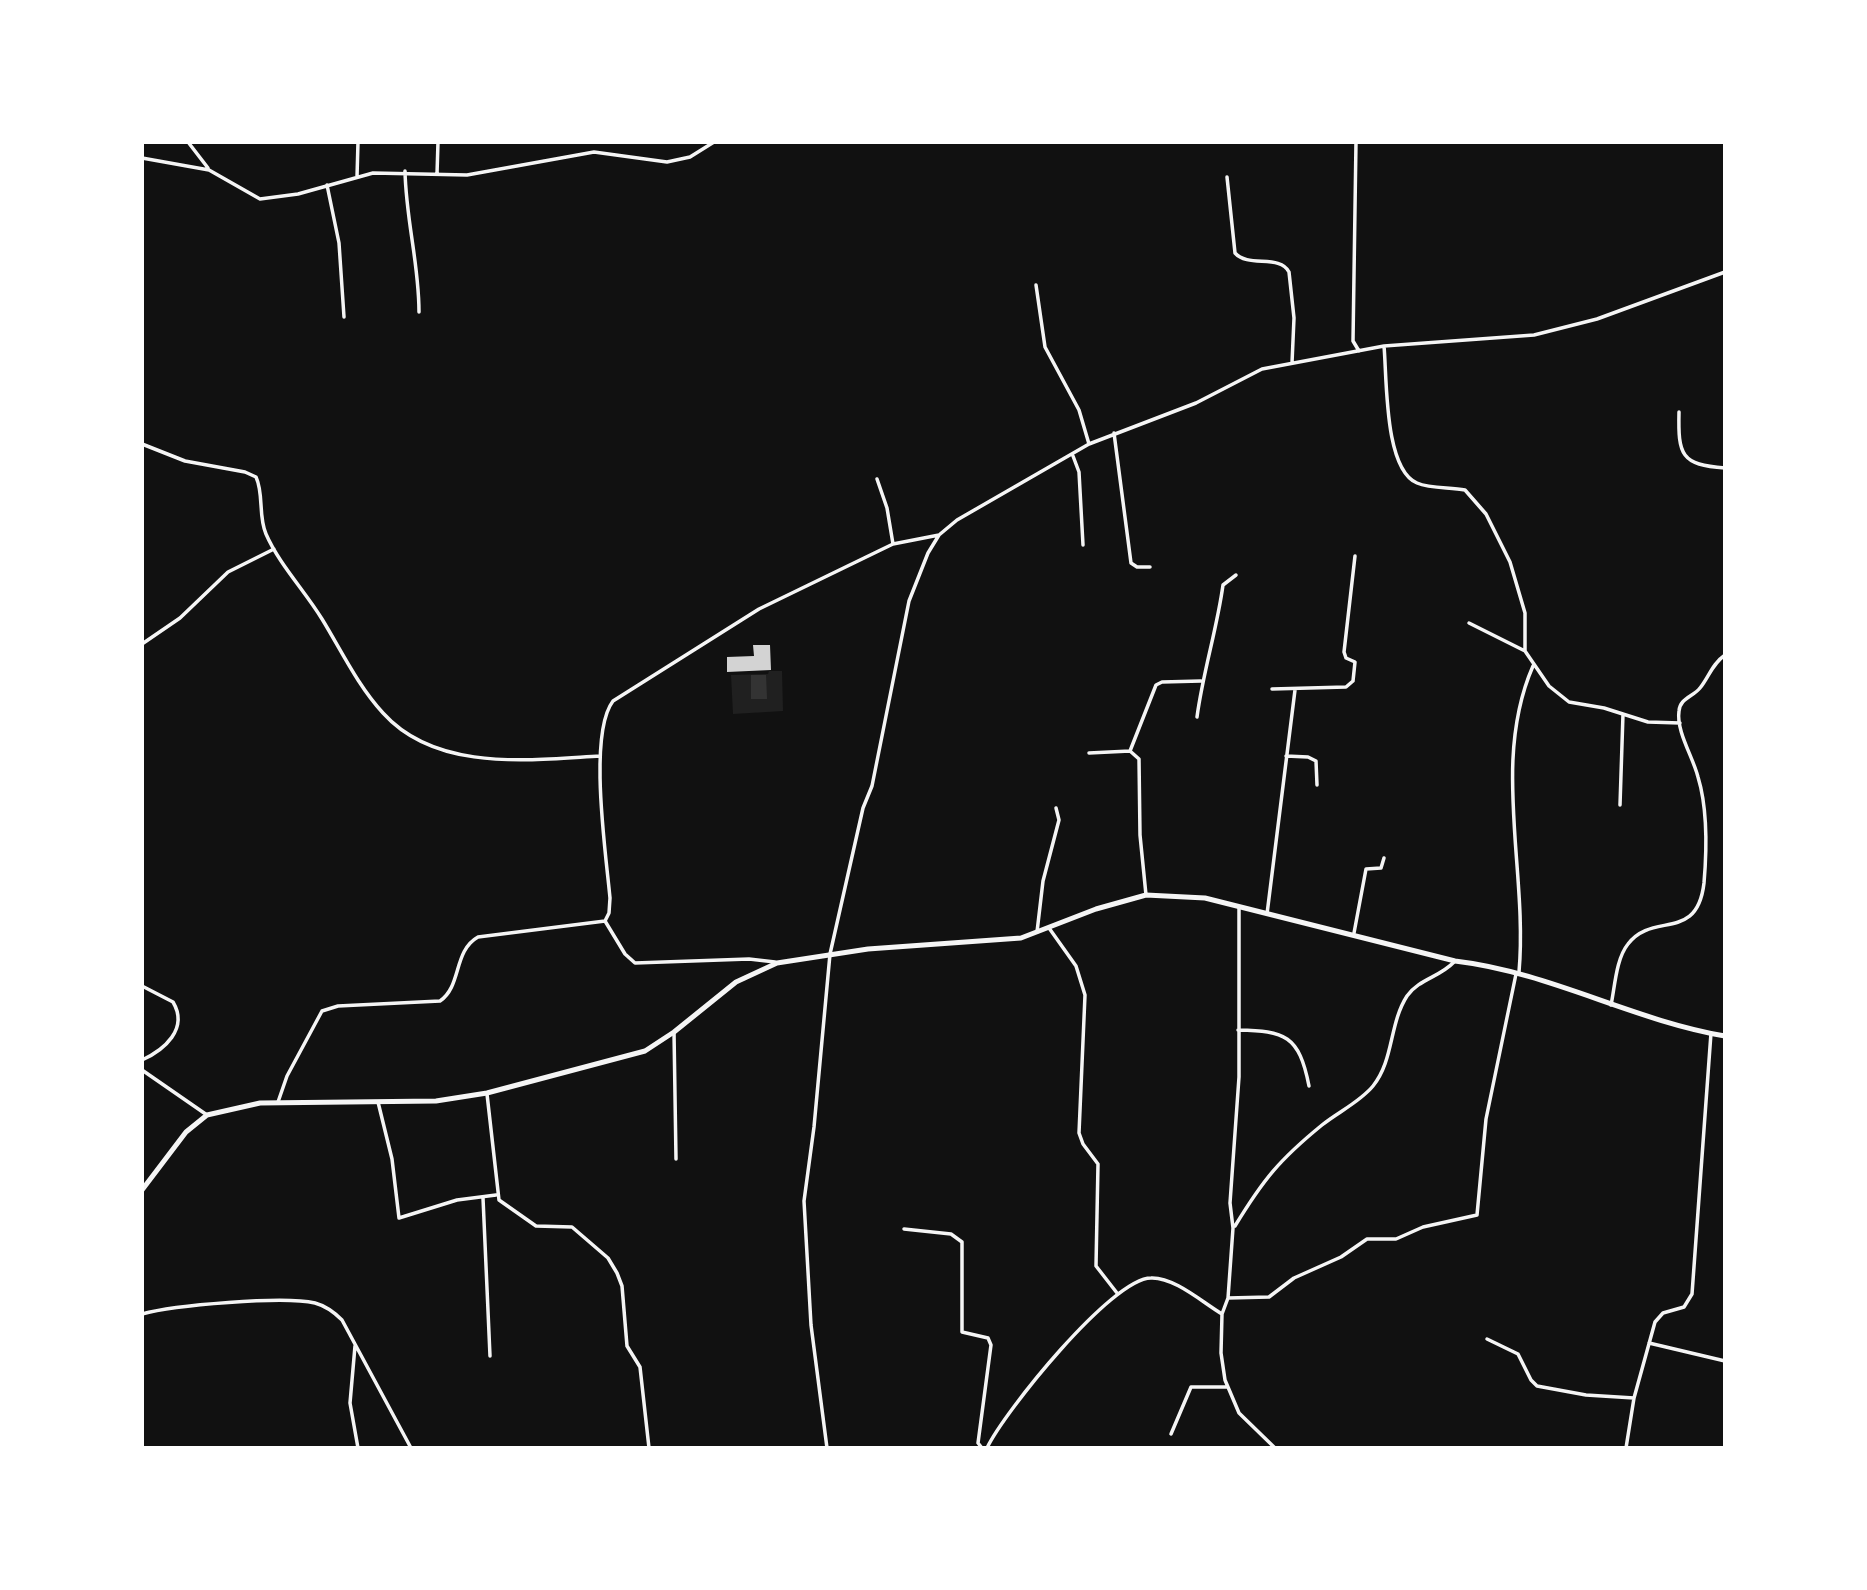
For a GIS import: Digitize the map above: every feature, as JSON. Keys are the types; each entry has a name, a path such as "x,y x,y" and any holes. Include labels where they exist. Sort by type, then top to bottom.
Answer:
{"street":[{"path":"188,142 209,170"},
{"path":"357,177 358,142"},
{"path":"437,174 438,142"},
{"path":"142,158 209,170 260,199 298,194 357,177 405,171 477,174 594,152 667,162 690,157 714,142"},
{"path":"1356,142 1353,341 1359,351"},
{"path":"405,171 406,209 419,270 419,313"},
{"path":"1227,177 1235,253 1245,260 1281,264 1289,271 1294,317 1292,363"},
{"path":"327,185 339,243 344,317"},
{"path":"827,1448 811,1325 804,1228 830,954 863,808 872,786 909,601 920,570 939,535 957,520 1073,456 1089,444 1114,432 1196,403 1262,369 1384,346 1534,335 1597,320 1725,273"},
{"path":"1037,285 1045,347 1079,410 1089,444"},
{"path":"1384,346 1390,420 1399,466 1417,483 1465,490 1486,514 1501,541 1518,583 1525,613 1525,651 1533,666 1549,686 1569,702 1648,722 1680,723"},
{"path":"1679,412 1680,442 1685,455 1700,466 1725,468"},
{"path":"1114,432 1130,564 1150,567"},
{"path":"142,444 185,461 245,472 256,477 263,524 274,549 305,591 367,692 382,712 413,738 444,751 499,759 600,757"},
{"path":"1073,456 1079,472 1083,545"},
{"path":"877,479 887,508 893,544"},
{"path":"605,921 609,913 610,898 600,757 605,712 613,701 759,609 893,544 939,535"},
{"path":"142,644 180,618 228,572 274,549"},
{"path":"1272,689 1295,690 1323,685 1346,687 1353,681 1355,662 1346,658 1345,652 1355,556"},
{"path":"1197,717 1223,585 1236,575"},
{"path":"1469,623 1525,651"},
{"path":"1611,1005 1621,960 1629,942 1640,934 1684,922 1696,911 1700,900 1705,851 1704,808 1699,779 1680,723 1680,705 1699,689 1712,667 1725,655"},
{"path":"1228,1298 1269,1297 1294,1278 1341,1257 1367,1239 1396,1239 1423,1227 1477,1215 1486,1119 1518,972 1513,754 1518,712 1533,666"},
{"path":"1130,751 1156,685 1162,682 1202,681"},
{"path":"1267,914 1275,873 1295,690"},
{"path":"1620,805 1623,714"},
{"path":"1089,753 1130,751 1139,760 1140,835 1146,895"},
{"path":"1286,756 1308,757 1316,761 1317,785"},
{"path":"1037,932 1043,881 1059,820 1056,808"},
{"path":"1354,933 1366,869 1381,867 1384,858"},
{"path":"142,1190 186,1132 207,1115 278,1102 436,1101 487,1093 645,1051 674,1032 736,982 777,963 830,954 996,942 1037,932 1146,895 1205,898 1354,933 1455,961 1518,972 1611,1005 1725,1036"},
{"path":"1239,907 1239,1077 1230,1180 1233,1228 1228,1298 1222,1314 1221,1353 1228,1387 1239,1413 1275,1448"},
{"path":"605,921 625,954 635,963 749,958 777,963"},
{"path":"278,1102 287,1076 322,1011 338,1006 440,1001 451,988 465,947 478,937 605,921"},
{"path":"1049,927 1076,966 1085,995 1079,1133 1083,1144 1098,1164 1096,1266 1117,1293"},
{"path":"1233,1228 1264,1179 1279,1161 1372,1087 1390,1052 1393,1026 1407,997 1415,987 1447,970 1455,961"},
{"path":"142,986 173,1002 177,1025 163,1049 142,1060"},
{"path":"1238,1030 1277,1031 1290,1041 1303,1061 1309,1086"},
{"path":"674,1032 676,1159"},
{"path":"1626,1448 1634,1398 1659,1316 1684,1307 1692,1294 1711,1033"},
{"path":"142,1070 207,1115"},
{"path":"487,1093 496,1195 536,1226 572,1227 608,1258 617,1273 622,1286 627,1346 640,1367 649,1448"},
{"path":"378,1101 392,1158 399,1218 457,1200 496,1195"},
{"path":"483,1198 490,1356"},
{"path":"904,1229 951,1234 962,1242 962,1332 988,1338 991,1345 978,1429 978,1443 984,1448 1031,1383 1117,1293 1135,1281 1160,1279 1222,1314"},
{"path":"142,1314 173,1307 314,1303 342,1320 411,1448"},
{"path":"1487,1339 1518,1354 1531,1380 1538,1386 1586,1395 1634,1398"},
{"path":"355,1343 350,1404 358,1448"},
{"path":"1649,1343 1725,1361"},
{"path":"1171,1434 1191,1387 1228,1387"}],"shaded area":[{"path":"769,671 782,671 783,711 733,714 731,675 768,674"},
{"path":"751,675 766,675 767,699 751,699"}],"building":[{"path":"753,645 770,645 771,670 727,672 727,657 754,656"}]}
